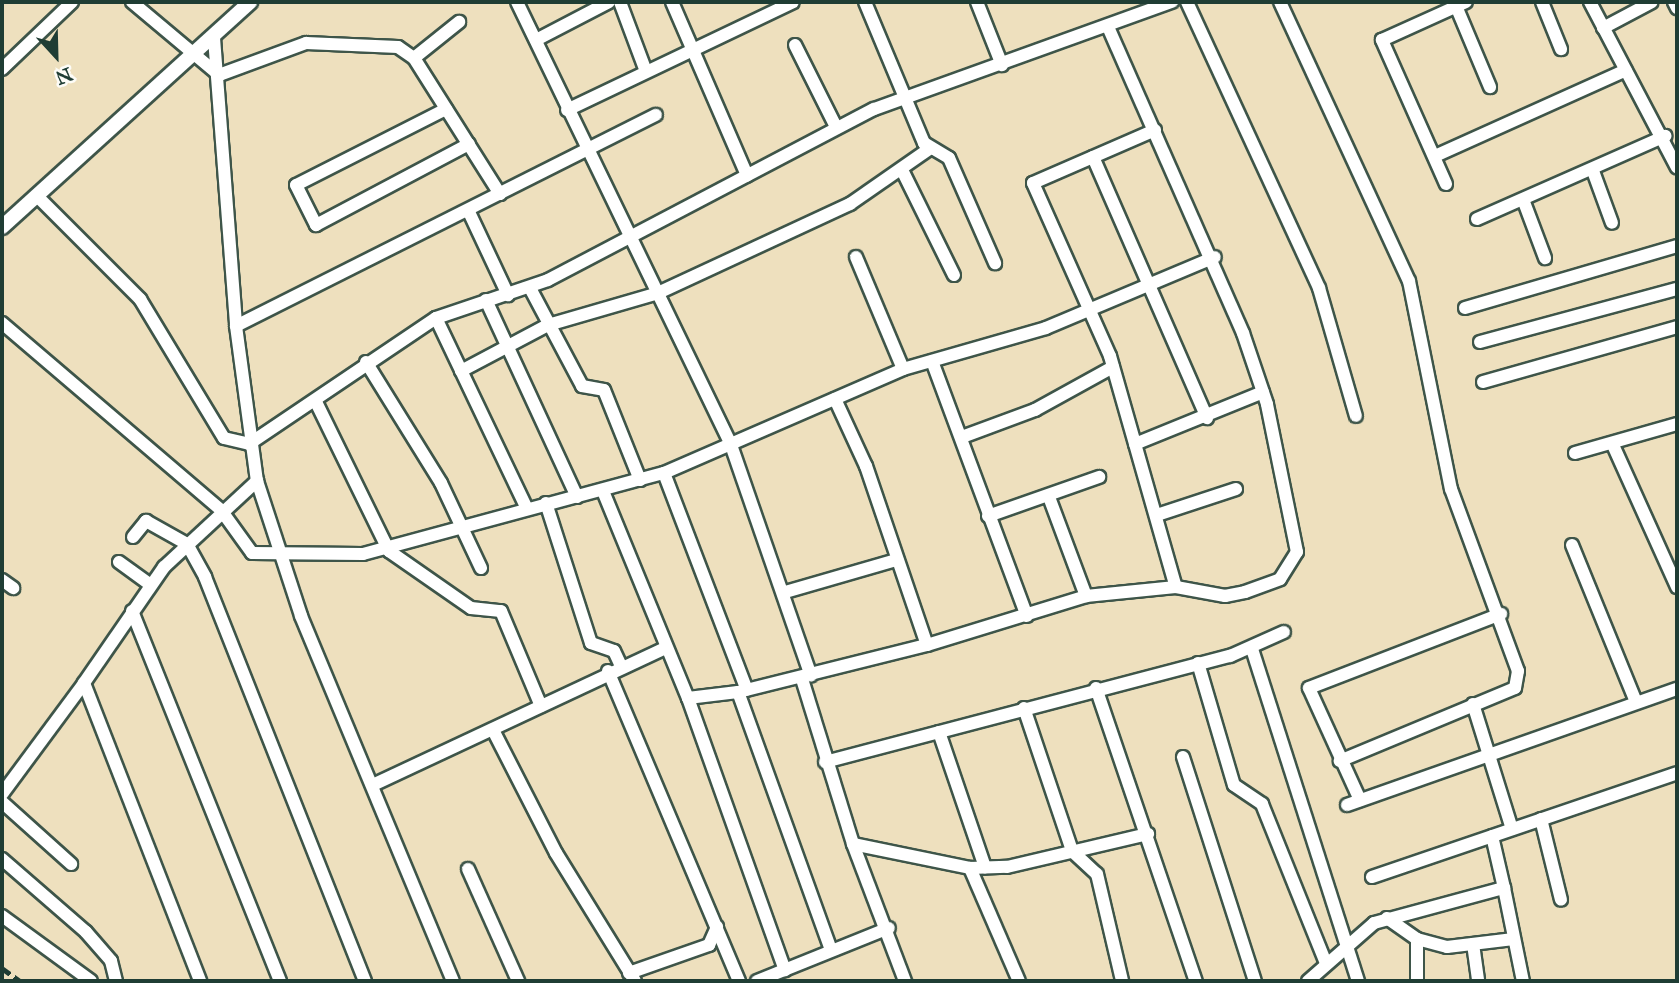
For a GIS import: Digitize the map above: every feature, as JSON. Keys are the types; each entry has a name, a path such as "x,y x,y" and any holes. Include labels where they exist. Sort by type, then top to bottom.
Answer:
{"street":[{"path":"2,69 72,2"},
{"path":"132,2 193,58 219,75"},
{"path":"2,227 193,58 250,2"},
{"path":"517,2 585,149 731,445 785,592 825,762 853,844 889,928 905,981"},
{"path":"536,40 608,2"},
{"path":"620,2 645,69"},
{"path":"672,2 747,174"},
{"path":"567,110 645,69 693,50 793,2"},
{"path":"865,2 929,149 949,158 995,263"},
{"path":"977,2 1002,65"},
{"path":"37,196 140,299 224,438 249,444 317,404 366,362 436,318 530,288 631,238 836,127 904,96 1002,65 1172,2"},
{"path":"1187,2 1320,288 1356,416"},
{"path":"1280,2 1409,281 1451,489 1501,614 1519,681 1473,704 1340,761"},
{"path":"1542,2 1562,49"},
{"path":"1590,2 1665,136 1677,168"},
{"path":"1603,27 1652,2"},
{"path":"1674,2 1677,8"},
{"path":"1446,184 1382,40 1461,4 1490,87"},
{"path":"414,58 459,22"},
{"path":"688,698 743,691 807,677 1027,616 1086,596 1176,587 1225,596 1267,586 1292,568 1297,533 1263,392 1215,257 1108,27"},
{"path":"214,38 219,75 236,326 249,444 257,481 281,555 453,981"},
{"path":"219,75 306,43 398,47 414,58 500,194"},
{"path":"795,45 836,127"},
{"path":"1435,156 1626,70"},
{"path":"446,109 296,185 316,225 468,144"},
{"path":"236,326 469,212 585,149 656,115"},
{"path":"1155,130 1032,183 1113,367 1135,444 1160,514 1176,587"},
{"path":"1477,219 1593,172 1665,136"},
{"path":"461,371 509,350 548,325 658,293 903,172 929,149"},
{"path":"1093,158 1207,418"},
{"path":"903,172 954,275"},
{"path":"1593,172 1612,223"},
{"path":"1524,202 1545,258"},
{"path":"469,212 508,295"},
{"path":"1465,308 1677,246"},
{"path":"856,257 904,369"},
{"path":"2,323 221,510 252,553 281,555 389,551 526,507 603,491 664,473 904,369 1088,309 1215,257"},
{"path":"530,288 582,386 604,390 640,480"},
{"path":"1480,342 1677,289"},
{"path":"486,300 577,497"},
{"path":"436,318 526,507"},
{"path":"1483,382 1677,327"},
{"path":"932,361 1027,616"},
{"path":"366,362 462,529 481,568"},
{"path":"962,437 1035,410 1113,367"},
{"path":"1135,444 1207,418 1263,392"},
{"path":"835,399 926,645"},
{"path":"317,404 389,551 471,608 500,611 541,706"},
{"path":"1575,453 1614,445 1677,424"},
{"path":"1614,445 1677,587"},
{"path":"664,473 743,691 831,950"},
{"path":"988,516 1099,478"},
{"path":"4,787 83,683 151,585 221,510 257,481"},
{"path":"1160,514 1236,489"},
{"path":"603,491 665,648 688,698 785,970"},
{"path":"1049,497 1086,596"},
{"path":"546,503 591,643 614,651 621,666"},
{"path":"132,537 146,522 187,544 224,617 365,981"},
{"path":"1572,545 1636,702"},
{"path":"785,592 896,560"},
{"path":"119,562 151,585"},
{"path":"2,580 13,589"},
{"path":"132,611 280,981"},
{"path":"1360,800 1309,688 1501,614"},
{"path":"825,762 1096,688 1252,649 1284,632"},
{"path":"375,783 493,730 608,671 665,648"},
{"path":"1252,649 1348,941 1358,981"},
{"path":"1198,663 1234,785 1262,804 1326,963"},
{"path":"608,671 739,981"},
{"path":"83,683 200,981"},
{"path":"1096,688 1196,981"},
{"path":"1347,805 1489,752 1677,690"},
{"path":"1473,704 1512,830"},
{"path":"1024,708 1072,851 1097,874 1122,981"},
{"path":"493,730 556,853 632,977 709,944 717,927"},
{"path":"939,732 985,867"},
{"path":"1183,757 1255,981"},
{"path":"1372,877 1677,773"},
{"path":"2,802 71,864"},
{"path":"1541,819 1561,900"},
{"path":"853,844 970,868 1072,851 1148,834"},
{"path":"1492,836 1522,981"},
{"path":"2,859 86,932 111,961 116,981"},
{"path":"970,868 1019,981"},
{"path":"468,869 518,981"},
{"path":"1308,981 1348,941 1387,918 1504,888"},
{"path":"2,916 91,981"},
{"path":"1387,918 1417,939 1447,947 1514,939"},
{"path":"757,981 889,928"},
{"path":"1417,939 1417,981"},
{"path":"1474,944 1478,981"}],"railway":[{"path":"2,968 20,981"}]}
